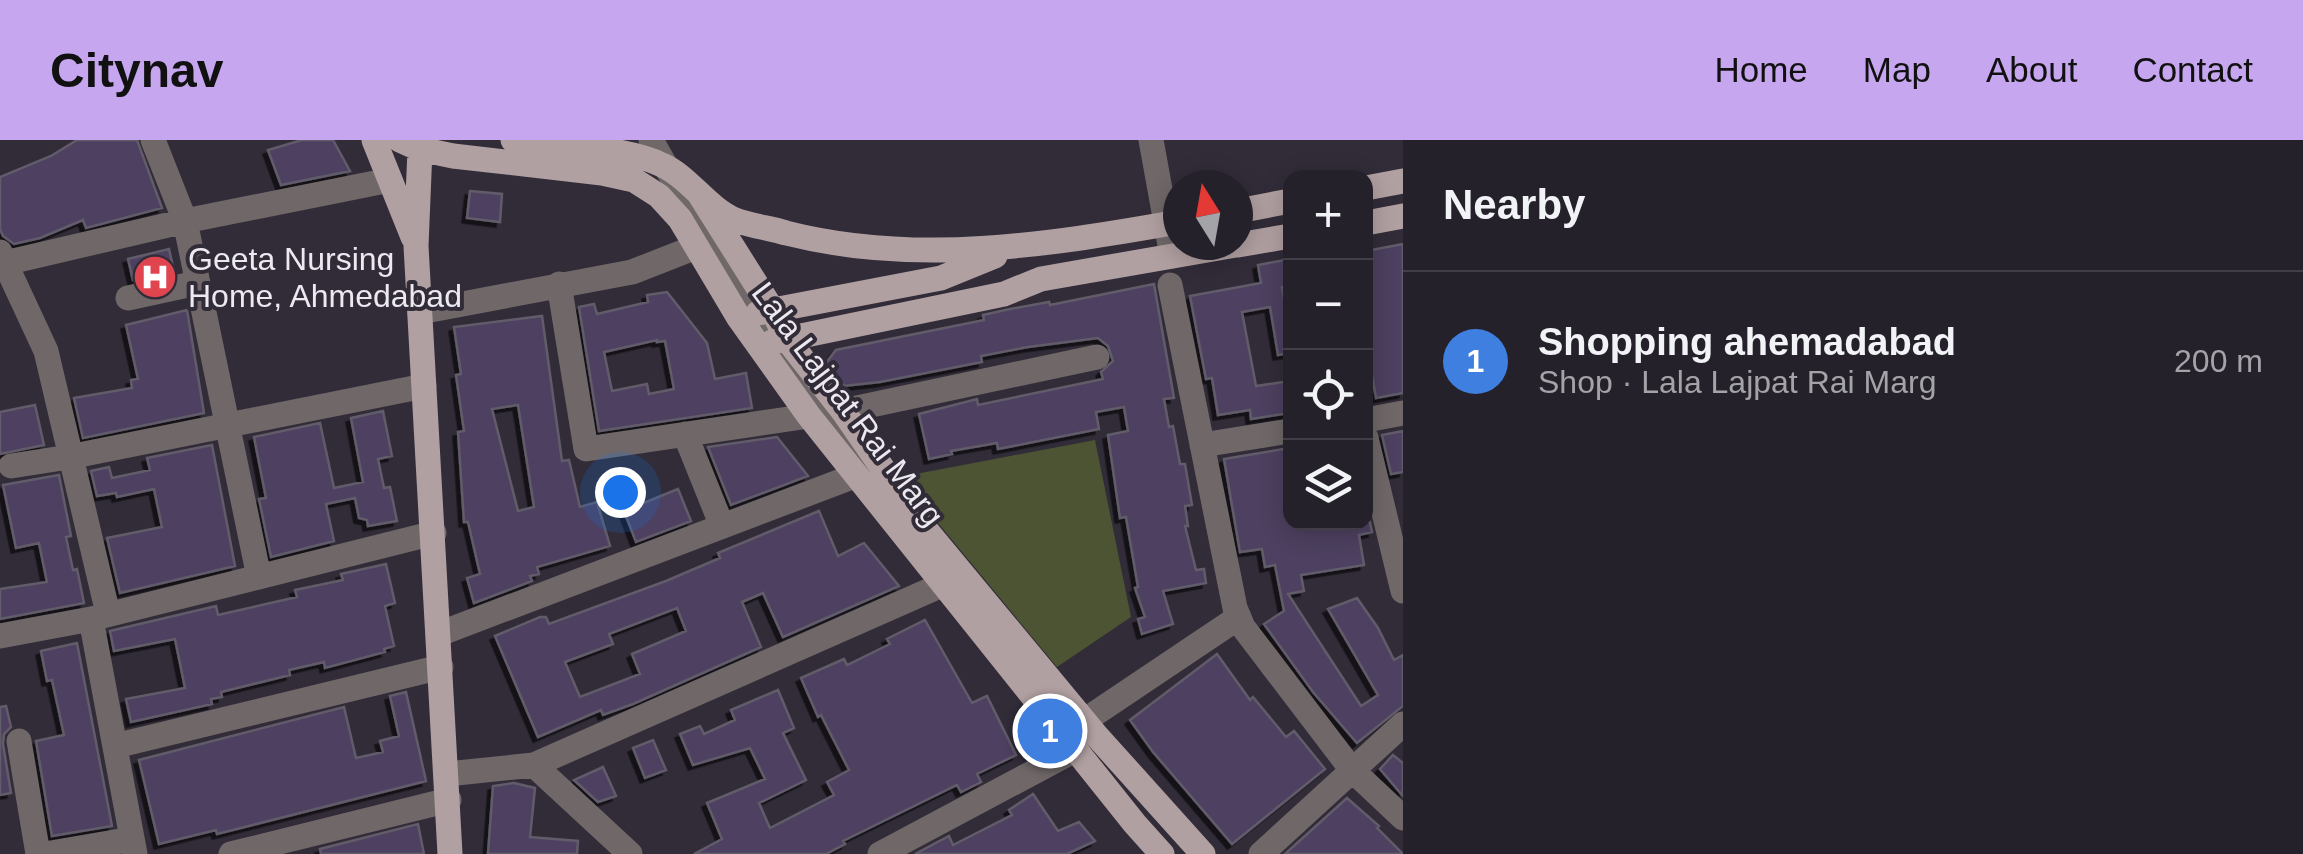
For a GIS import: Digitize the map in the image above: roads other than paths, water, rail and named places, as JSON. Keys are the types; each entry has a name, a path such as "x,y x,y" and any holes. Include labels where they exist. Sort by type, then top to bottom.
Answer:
{"main road":[{"path":"374,140 416,246"},
{"path":"512,140 627,155 664,165 733,219 811,239 898,250 959,252 1163,224"},
{"path":"415,143 416,246 450,854"},
{"name":"Lala Lajpat Rai Marg","path":"415,143 634,180 659,196 680,219 696,246 756,314 773,341 843,411 922,524 1084,721 1203,854"},
{"path":"1373,187 1403,181"},
{"name":"Lala Lajpat Rai Marg","path":"700,196 809,416 1162,854"},
{"path":"1253,208 1283,202"},
{"path":"1373,221 1403,216"},
{"path":"1253,242 1283,237"},
{"path":"756,314 941,278 1034,244"},
{"path":"1034,244 1053,277"},
{"path":"773,341 1004,294 1053,277 1163,258"}],"street":[{"path":"153,140 185,221 259,577"},
{"path":"652,140 756,314"},
{"path":"1152,140 1163,186"},
{"path":"19,741 42,854 133,846 114,746 98,610 46,351 2,257 390,180"},
{"path":"420,312 632,272 696,246"},
{"path":"128,298 197,283"},
{"path":"559,284 586,449 809,416"},
{"path":"1170,285 1239,617 1352,770 1403,818"},
{"path":"773,341 940,564 1191,854"},
{"path":"843,411 1097,357"},
{"path":"11,466 69,458 424,386"},
{"path":"1373,419 1403,413"},
{"path":"1202,445 1283,433"},
{"path":"684,434 722,526"},
{"path":"1366,440 1403,591"},
{"path":"439,634 857,475"},
{"path":"0,636 434,533"},
{"path":"232,854 448,787 534,765 944,584"},
{"path":"1084,721 1239,617"},
{"path":"114,746 441,667"},
{"path":"1261,854 1403,724"},
{"path":"880,854 1078,749"},
{"path":"534,765 630,854"}],"place":[{"name":"Geeta Nursing Home, Ahmedabad","path":"155,277"},
{"name":"Shopping ahemadabad","path":"1050,731"}]}
